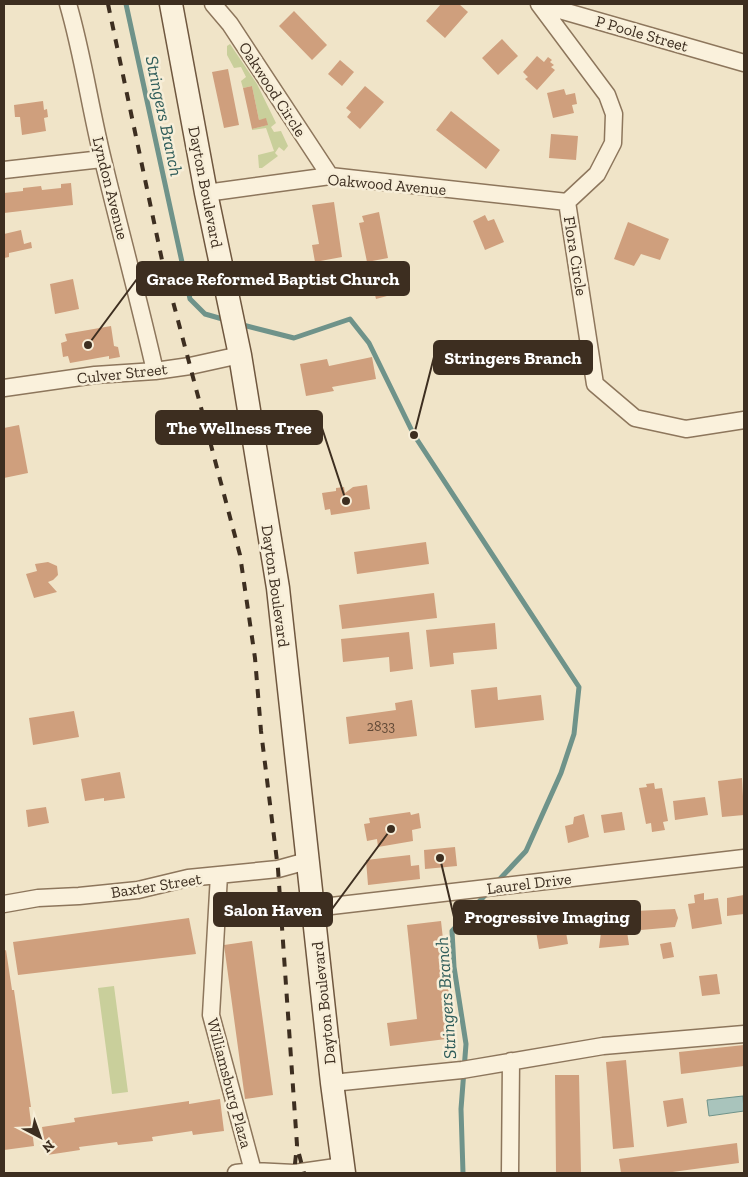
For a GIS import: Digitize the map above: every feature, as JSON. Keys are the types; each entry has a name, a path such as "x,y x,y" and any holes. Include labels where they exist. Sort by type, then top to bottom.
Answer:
{"main road":[{"name":"Dayton Boulevard","path":"171,4 206,193 240,354 278,588 332,1083 344,1170"}],"street":[{"name":"Lyndon Avenue","path":"68,4 95,119 102,158 138,296 155,371"},
{"name":"Oakwood Circle","path":"213,4 230,24 330,176"},
{"name":"P Poole Street","path":"539,4 744,63"},
{"name":"Flora Circle","path":"539,4 607,95 614,114 613,144 597,174 567,202 594,384 635,418 686,429 744,420"},
{"path":"4,170 102,158"},
{"name":"Oakwood Avenue","path":"206,193 330,176 567,202"},
{"name":"Culver Street","path":"4,388 95,375 155,371 190,366 240,354"},
{"name":"Laurel Drive","path":"314,908 744,858"},
{"name":"Baxter Street","path":"4,904 38,898 138,890 188,878 278,868 307,861"},
{"name":"Williamsburg Plaza","path":"219,875 211,1015 253,1170"},
{"path":"332,1083 462,1070 603,1046 744,1034"},
{"path":"510,1173 511,1061"},
{"path":"236,1173 253,1170 294,1173 344,1170"}],"green space":[{"path":"230,44 257,84 276,123 271,127 274,132 281,131 288,146 284,151 279,147 275,153 278,156 262,168 259,168 258,155 274,151 266,128 252,129 267,125 266,119 259,120 252,86 243,88 241,81 246,77 241,67 234,68 227,55 227,46"},
{"path":"114,986 128,1092 112,1094 98,988"}],"water":[{"path":"743,1096 744,1111 709,1116 707,1100"}],"building":[{"path":"441,4 459,4 468,12 445,38 426,21"},
{"path":"294,11 327,45 312,60 279,26"},
{"path":"502,39 518,56 498,75 482,58"},
{"path":"537,56 544,62 548,57 552,60 550,62 554,65 551,67 555,70 537,90 525,79 528,77 523,72"},
{"path":"340,60 354,72 342,86 328,74"},
{"path":"228,69 239,125 224,128 212,72"},
{"path":"252,86 259,120 266,118 268,125 252,129 243,88"},
{"path":"365,86 384,102 360,129 347,117 351,112 346,108"},
{"path":"564,89 566,95 575,93 577,104 572,105 574,113 553,118 547,93"},
{"path":"43,101 44,110 47,109 48,117 44,118 46,131 22,135 20,117 15,117 14,105"},
{"path":"451,111 500,150 486,169 436,130"},
{"path":"551,134 578,136 576,160 549,158"},
{"path":"71,183 73,205 4,213 4,193 23,191 23,188 41,186 42,190 61,188 61,184"},
{"path":"334,202 342,257 315,262 312,245 319,244 312,205"},
{"path":"379,212 388,258 367,262 359,223 364,222 362,216"},
{"path":"485,215 488,221 494,219 504,242 485,250 473,221"},
{"path":"628,222 669,239 660,260 641,254 634,266 614,259"},
{"path":"21,230 24,244 31,242 32,248 9,253 9,257 4,258 4,234"},
{"path":"392,270 398,293 376,299 370,275"},
{"path":"73,279 79,309 55,314 50,284"},
{"path":"111,326 114,346 118,347 120,357 109,359 109,356 70,363 68,356 63,357 61,343 67,341 65,334"},
{"path":"372,357 376,379 332,387 334,391 306,396 300,364 327,359 329,366"},
{"path":"19,425 28,473 4,478 4,428"},
{"path":"367,485 370,509 331,515 330,509 325,510 322,493 336,491 336,488 344,487 345,493 353,487"},
{"path":"426,542 429,564 357,574 354,552"},
{"path":"48,562 57,566 58,575 48,582 57,592 34,598 26,574 37,571 35,564"},
{"path":"434,593 437,618 342,629 339,605"},
{"path":"495,623 497,649 453,653 454,664 430,667 426,630"},
{"path":"409,632 413,669 390,672 389,657 343,662 341,639"},
{"path":"497,687 498,700 541,695 544,720 475,728 471,690"},
{"path":"412,700 417,736 349,744 346,717 396,710 395,703"},
{"path":"74,711 79,737 33,745 29,718"},
{"path":"120,772 125,798 104,801 104,798 85,801 81,779"},
{"path":"742,778 744,815 722,817 718,781"},
{"path":"654,783 655,789 662,788 668,821 663,822 665,830 652,832 651,823 646,824 639,788 647,787 646,784"},
{"path":"705,797 708,815 675,820 673,801"},
{"path":"46,807 49,823 28,827 26,810"},
{"path":"410,812 411,815 419,813 421,828 412,830 413,841 378,847 377,839 367,841 364,824 370,823 369,818"},
{"path":"622,812 625,830 604,833 601,815"},
{"path":"584,814 589,837 568,843 565,826 573,824 574,817"},
{"path":"455,847 457,866 425,869 424,850"},
{"path":"410,855 411,866 419,865 420,879 368,885 366,860"},
{"path":"704,893 704,900 718,898 722,924 692,929 688,904 695,903 694,895"},
{"path":"744,895 744,914 727,916 727,898"},
{"path":"612,902 608,915 624,911 629,945 599,948 602,925 592,928 592,918 595,917 595,909"},
{"path":"675,909 678,918 675,927 641,930 636,911"},
{"path":"189,918 196,954 18,975 13,942"},
{"path":"564,920 568,944 539,949 535,925"},
{"path":"441,921 454,1038 390,1046 387,1023 417,1019 407,925"},
{"path":"252,941 273,1095 245,1099 224,945"},
{"path":"671,942 674,957 663,959 660,944"},
{"path":"6,950 12,990 14,990 31,1107 29,1107 34,1146 4,1150 4,951"},
{"path":"717,974 720,994 702,996 699,976"},
{"path":"744,1045 744,1066 681,1074 679,1052"},
{"path":"626,1060 634,1147 613,1149 606,1062"},
{"path":"555,1075 579,1075 581,1173 556,1173"},
{"path":"683,1098 687,1123 667,1127 663,1101"},
{"path":"220,1099 224,1131 193,1135 192,1131 152,1137 153,1141 118,1145 117,1142 79,1147 80,1150 47,1155 42,1127 75,1122 74,1118 189,1101 189,1104"},
{"path":"737,1143 739,1163 665,1173 621,1173 619,1159"}],"waterway":[{"name":"Stringers Branch","path":"126,4 190,299 205,314 226,320"},
{"name":"Stringers Branch","path":"239,324 294,338 350,319 369,343 414,435 579,687 574,734 561,773 526,851 497,882"},
{"name":"Stringers Branch","path":"463,1173 461,1109 466,1044 454,967 452,931 488,892"}],"railway":[{"path":"108,4 162,260 240,555 255,658 261,731 278,869 297,1145 294,1173"},
{"path":"299,1154 304,1173"}],"place":[{"name":"Grace Reformed Baptist Church","path":"88,345"},
{"name":"Stringers Branch","path":"414,435"},
{"name":"The Wellness Tree","path":"346,501"},
{"name":"Salon Haven","path":"391,829"},
{"name":"Progressive Imaging","path":"440,858"}]}
